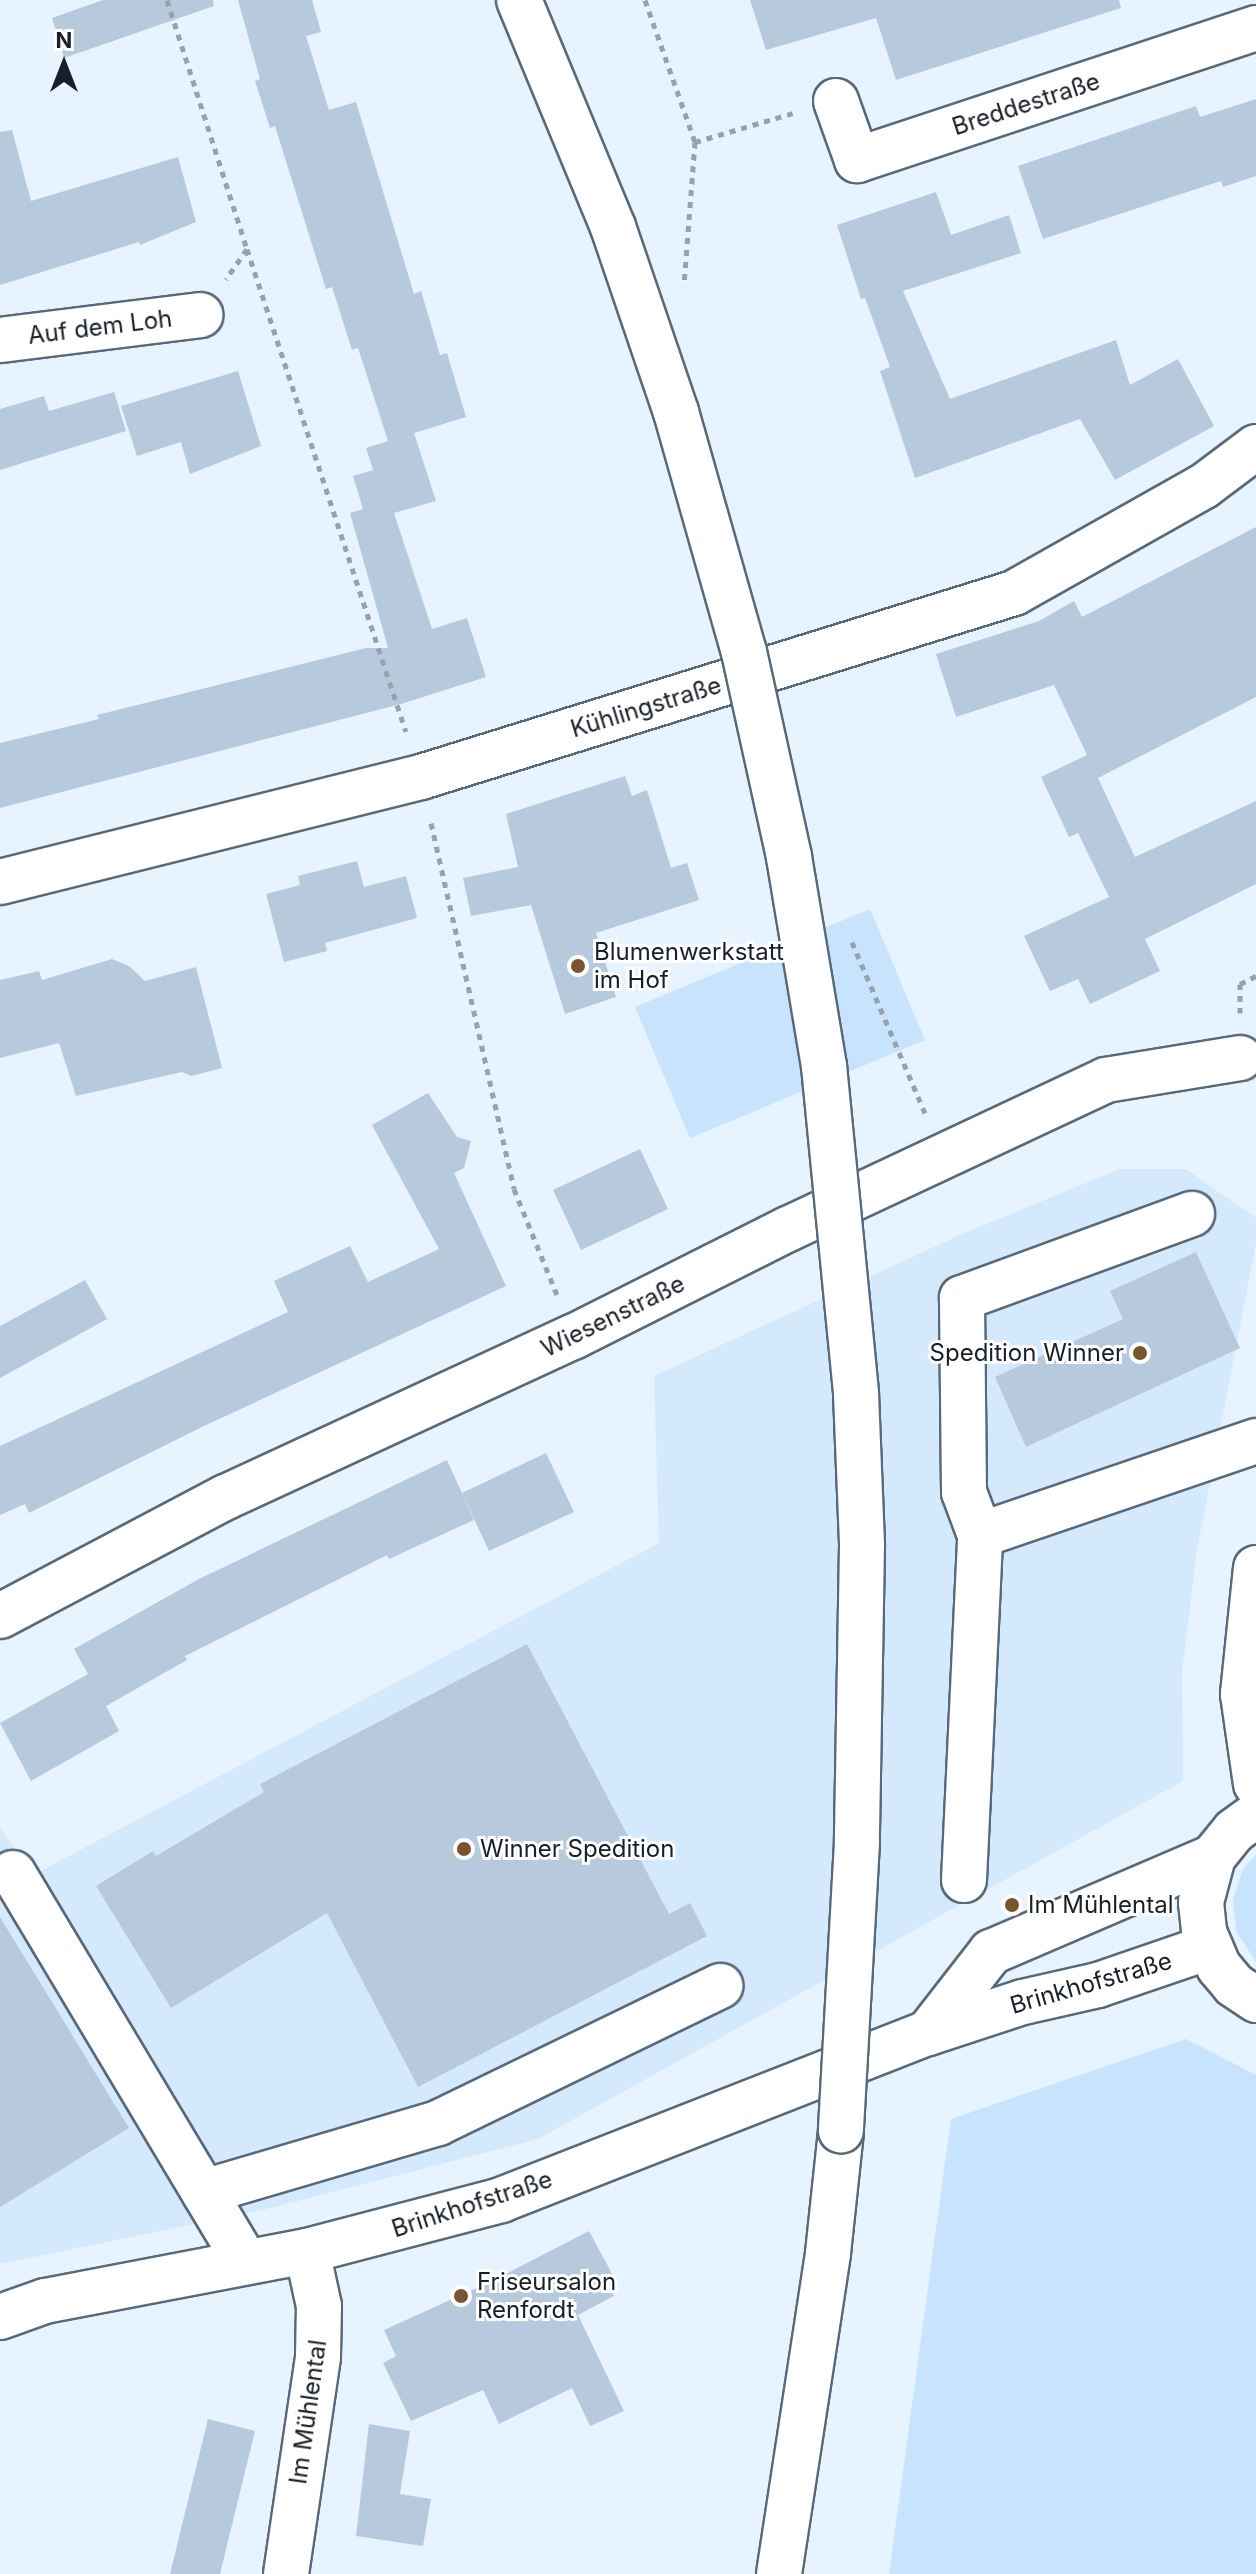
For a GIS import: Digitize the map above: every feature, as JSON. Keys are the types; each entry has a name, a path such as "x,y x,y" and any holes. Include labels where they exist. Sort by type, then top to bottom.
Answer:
{"main road":[{"path":"519,0 613,227 676,412 744,652 792,872 824,1066 844,1253 856,1394 862,1546 857,1842 841,2131 828,2253 779,2574"},
{"name":"Breddestraße","path":"836,101 857,160 1256,28"},
{"name":"Auf dem Loh","path":"0,340 200,315"},
{"name":"Kühlingstraße","path":"0,882 421,777 1014,593 1204,486 1256,447"},
{"name":"Wiesenstraße","path":"0,1616 226,1497 573,1337 788,1229 1106,1080 1240,1058"},
{"path":"964,1880 980,1535 964,1492 962,1298 1192,1214"},
{"path":"980,1535 1256,1441"},
{"path":"1256,1568 1243,1694 1256,1784"},
{"path":"1256,1815 1234,1831 1213,1857 1201,1902 1209,1947 1234,1985 1256,2000"},
{"path":"928,2033 991,1952 1213,1857"},
{"path":"13,1873 246,2262"},
{"name":"Brinkhofstraße","path":"0,2317 45,2301 307,2251 501,2200 928,2033 1023,2002 1098,1985 1209,1947"},
{"path":"204,2192 438,2123 720,1986"},
{"name":"Im Mühlental","path":"286,2574 318,2356 319,2306 307,2251"}],"path":[{"path":"167,0 421,777 514,1189 573,1337"},
{"path":"695,142 836,101"},
{"path":"200,315 247,249"}],"shaded area":[{"path":"870,909 925,1040 690,1138 635,1007"},
{"path":"1120,1169 1186,1169 1256,1218 1256,1243 1197,1550 1182,1672 1183,1781 538,2139 267,2209 0,2264 0,1827 33,1875 659,1543 654,1376 962,1234"},
{"path":"1256,1855 1256,1962 1236,1931 1233,1899 1243,1869"},
{"path":"1186,2039 1256,2075 1256,2574 889,2574 951,2119"}],"building":[{"path":"103,0 213,0 214,6 64,58 52,18"},
{"path":"238,0 312,0 321,32 306,36 329,110 356,102 414,294 421,291 440,355 447,353 466,417 414,433 436,501 394,513 432,629 467,618 486,677 401,704 0,808 0,743 99,719 97,715 366,648 388,648 350,513 363,509 353,476 373,470 366,448 388,441 358,348 352,350 332,287 326,289 275,126 270,128 255,81 260,79"},
{"path":"750,0 1119,0 1121,8 896,80 876,18 766,50"},
{"path":"1256,99 1256,176 1223,187 1221,181 1043,239 1018,166 1196,106 1200,117"},
{"path":"12,130 31,201 178,157 196,222 140,245 139,242 0,285 0,132"},
{"path":"936,192 951,235 1009,215 1021,253 903,291 950,399 1116,340 1130,385 1178,359 1214,426 1115,480 1080,419 915,478 880,371 890,367 865,298 861,299 837,225"},
{"path":"238,371 261,446 190,474 181,442 137,456 121,406"},
{"path":"114,392 126,431 0,470 0,409 44,396 49,411"},
{"path":"1256,527 1256,697 1098,778 1135,857 1256,801 1256,884 1145,939 1160,971 1090,1004 1078,979 1050,991 1024,936 1109,897 1078,833 1069,837 1041,777 1087,755 1054,685 956,717 936,654 1039,621 1074,601 1082,617"},
{"path":"625,776 632,796 647,790 671,868 687,863 699,900 596,933 616,997 565,1014 531,905 471,916 463,878 518,867 506,814"},
{"path":"357,861 364,887 406,876 417,918 325,943 327,951 284,962 266,894 300,885 298,876"},
{"path":"112,959 129,966 145,981 196,967 222,1068 191,1076 182,1072 76,1096 59,1043 0,1058 0,980 39,971 42,980"},
{"path":"428,1093 457,1137 471,1141 464,1168 454,1173 506,1286 204,1426 29,1513 25,1504 0,1515 0,1446 288,1312 274,1281 350,1246 368,1282 439,1249 372,1125"},
{"path":"640,1149 668,1209 581,1250 553,1190"},
{"name":"Spedition Winner","path":"1196,1252 1240,1348 1026,1447 995,1377 1123,1319 1110,1291"},
{"path":"85,1280 107,1319 0,1378 0,1326"},
{"path":"546,1453 574,1512 489,1551 462,1493"},
{"path":"447,1460 474,1520 389,1559 387,1555 185,1656 187,1660 106,1706 119,1731 31,1781 0,1723 88,1674 74,1649 199,1579"},
{"name":"Winner Spedition","path":"527,1644 669,1914 690,1903 707,1936 418,2087 327,1913 171,2008 96,1886 153,1851 156,1856 264,1792 260,1784"},
{"path":"0,1917 129,2128 0,2207"},
{"path":"589,2231 617,2283 609,2287 614,2296 578,2315 624,2411 590,2426 572,2388 499,2424 483,2390 411,2421 383,2363 396,2356 384,2330 494,2280"},
{"path":"208,2419 255,2431 220,2574 170,2574"},
{"path":"369,2424 410,2431 400,2494 431,2499 423,2546 356,2536"}],"place":[{"name":"Blumenwerkstatt im Hof","path":"578,966"},
{"name":"Spedition Winner","path":"1140,1353"},
{"name":"Winner Spedition","path":"464,1849"},
{"name":"Im Mühlental","path":"1012,1905"},
{"name":"Friseursalon Renfordt","path":"461,2296"}]}
